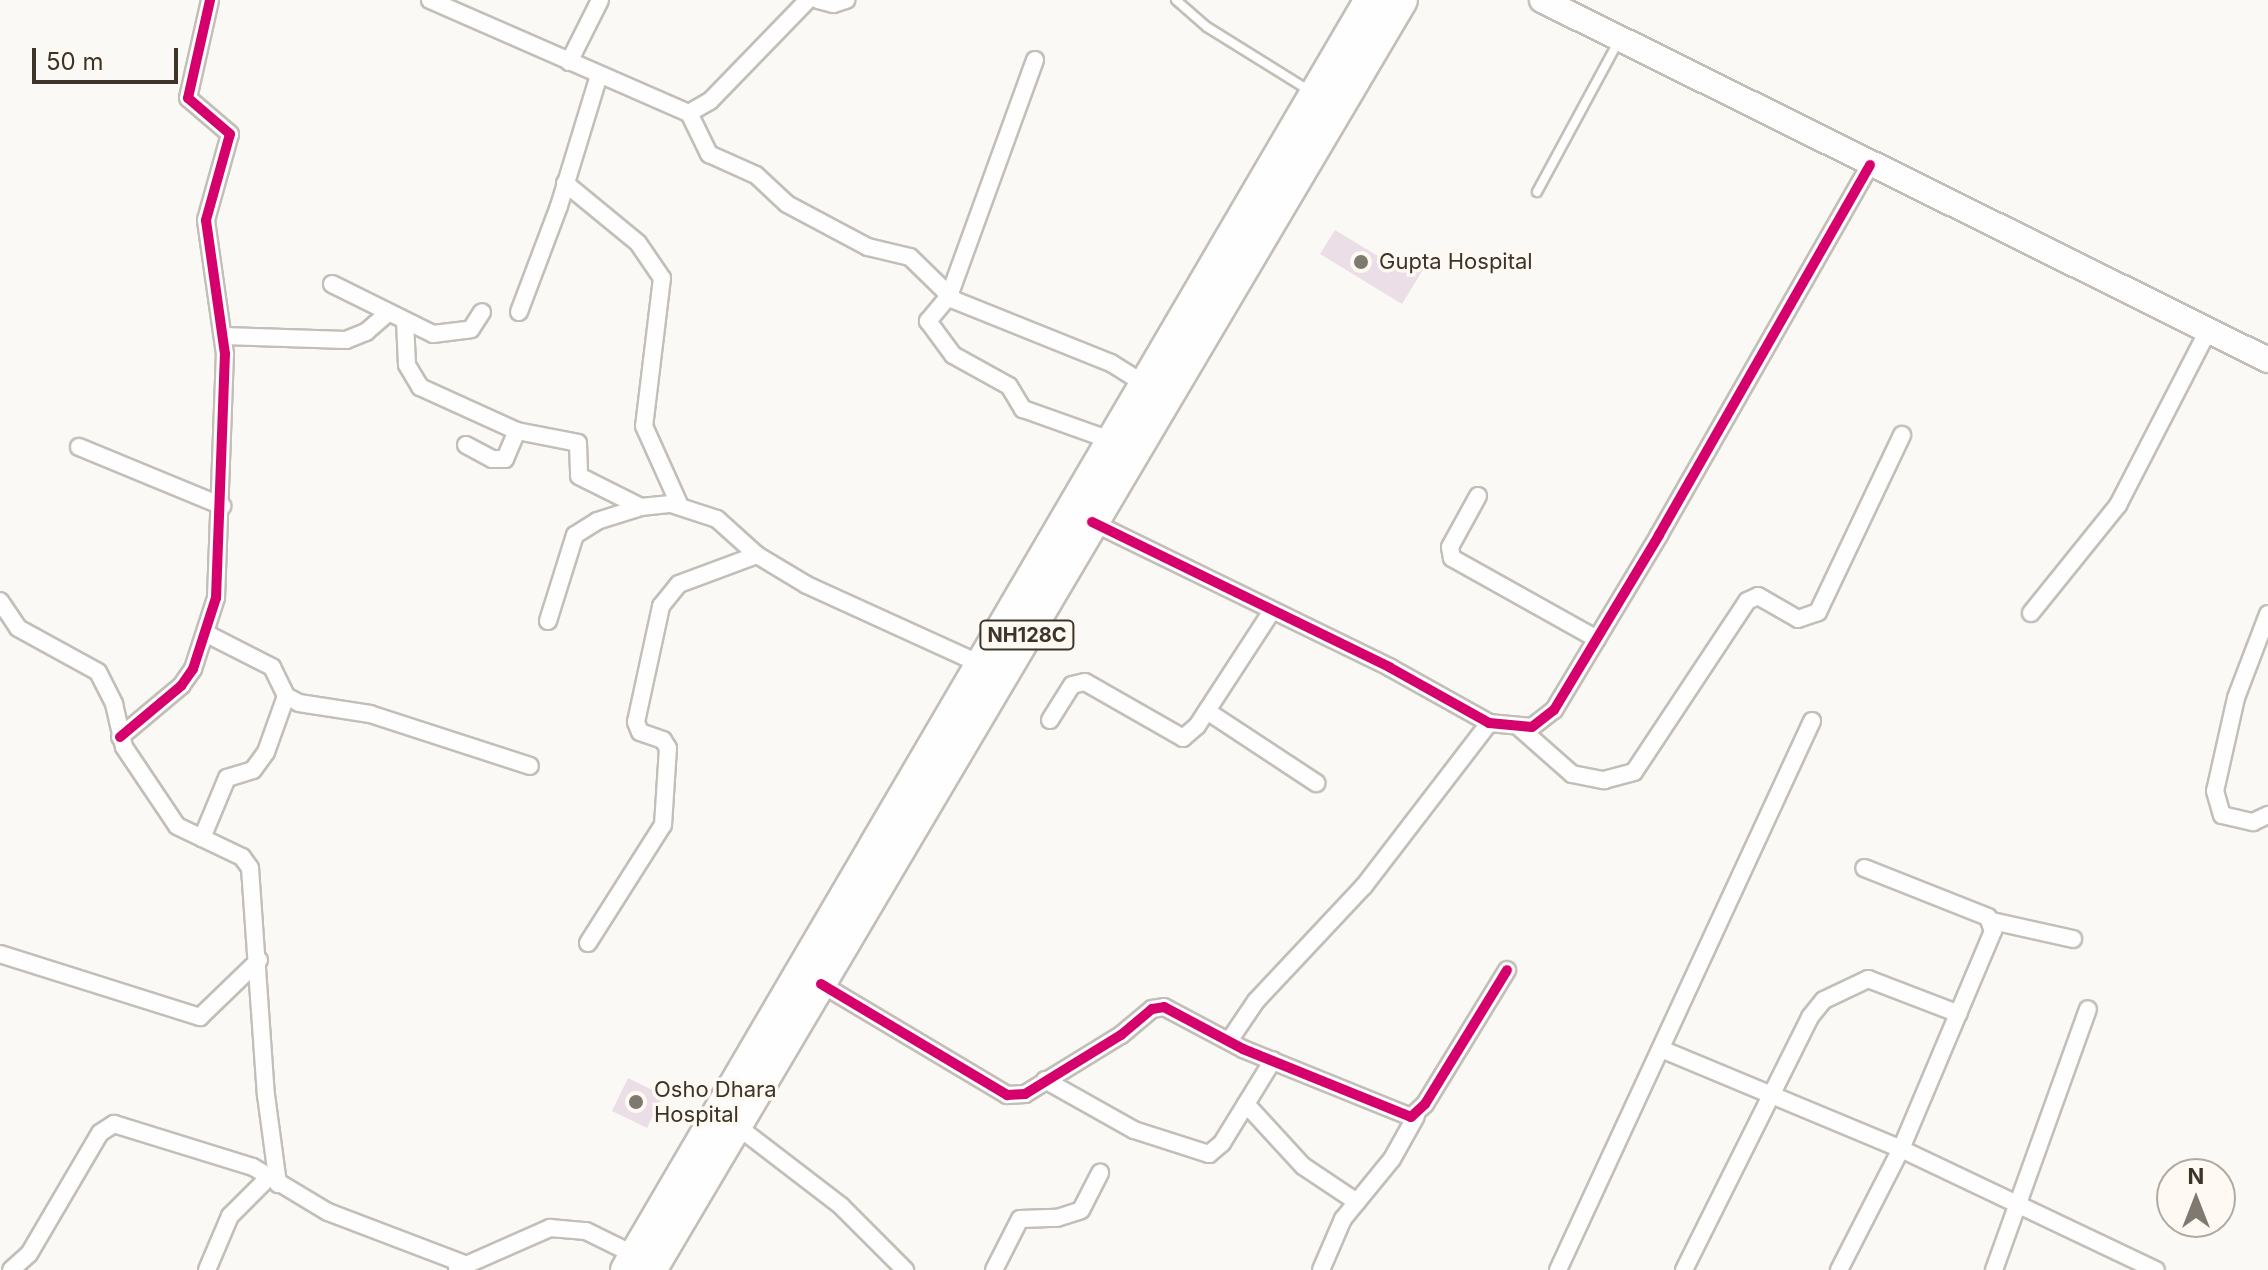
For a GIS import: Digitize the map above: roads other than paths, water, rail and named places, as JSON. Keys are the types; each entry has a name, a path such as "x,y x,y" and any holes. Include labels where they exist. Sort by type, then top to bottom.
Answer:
{"highway":[{"name":"NH128C","path":"728,1120 980,664 1370,0"},
{"name":"NH128C","path":"637,1265 728,1120 821,984 1402,0"}],"street":[{"path":"120,737 181,686 203,652 216,598 222,506 224,336 206,220 230,134 188,98 210,0"},
{"path":"430,0 689,113 709,154 756,175 787,204 868,247 910,257 949,296 1111,363 1145,384"},
{"path":"569,62 600,0"},
{"path":"689,113 710,101 808,0"},
{"path":"818,0 833,4 846,0"},
{"path":"1542,0 1618,42 2268,360"},
{"path":"1035,60 949,296 928,321 953,355 1009,386 1023,409 1113,441"},
{"path":"519,312 599,75"},
{"path":"1521,729 1554,710 1766,355 1870,165"},
{"path":"565,183 638,243 662,278 644,426 680,506"},
{"path":"332,284 433,334 461,333 471,329 482,312"},
{"path":"224,336 346,340 366,332 388,313"},
{"path":"405,321 407,365 420,387 517,431 578,443 579,476 641,507"},
{"path":"2031,613 2118,505 2208,331"},
{"path":"466,445 492,459 505,459 517,431"},
{"path":"1092,522 1489,723 1521,729 1572,774 1604,780 1634,772 1753,596 1798,619 1818,612 1902,435"},
{"path":"79,447 222,506"},
{"path":"1478,496 1450,547 1452,558 1597,639"},
{"path":"548,621 575,535 597,521 641,507 680,506 717,519 757,555 842,603 980,664"},
{"path":"588,943 663,825 666,743 640,732 636,722 661,606 679,584 757,555"},
{"path":"0,601 18,628 98,672 114,704 120,737 169,816 202,838 242,857 250,868 273,1181"},
{"path":"1050,720 1072,685 1085,682 1177,737 1188,735 1272,611"},
{"path":"2268,614 2236,698 2215,791 2222,815 2253,822 2268,815"},
{"path":"207,634 272,667 286,696 310,706 370,714 530,766"},
{"path":"202,838 227,778 253,770 266,752 286,696"},
{"path":"1207,711 1316,783"},
{"path":"1558,1270 1812,721"},
{"path":"1229,1041 1256,1001 1364,886 1489,723"},
{"path":"1864,868 1992,921 2073,939"},
{"path":"1839,1270 1901,1149 1992,940 1992,921"},
{"path":"0,954 200,1017 259,960"},
{"path":"1321,1270 1343,1219 1392,1159 1507,970"},
{"path":"1684,1270 1810,1017 1824,1000 1855,981 1878,982 1959,1014"},
{"path":"821,984 999,1092 1025,1094 1156,1007 1172,1009 1229,1041 1406,1116 1416,1116"},
{"path":"1994,1270 2088,1009"},
{"path":"1661,1049 1774,1092 2019,1203 2123,1263 2156,1270"},
{"path":"1045,1080 1134,1130 1198,1155 1216,1149 1273,1060"},
{"path":"1246,1104 1303,1166 1357,1202"},
{"path":"728,1120 841,1206 905,1270"},
{"path":"11,1270 29,1254 106,1126 127,1125 241,1162 328,1212 460,1267 550,1228 586,1231 637,1265"},
{"path":"994,1270 1020,1219 1081,1210 1100,1173"},
{"path":"207,1270 230,1216 273,1181"}],"lane":[{"path":"1176,0 1207,27 1316,94"},
{"path":"1537,192 1618,42"}],"place":[{"name":"Gupta Hospital","path":"1361,262"},
{"name":"Osho Dhara Hospital","path":"636,1102"}]}
